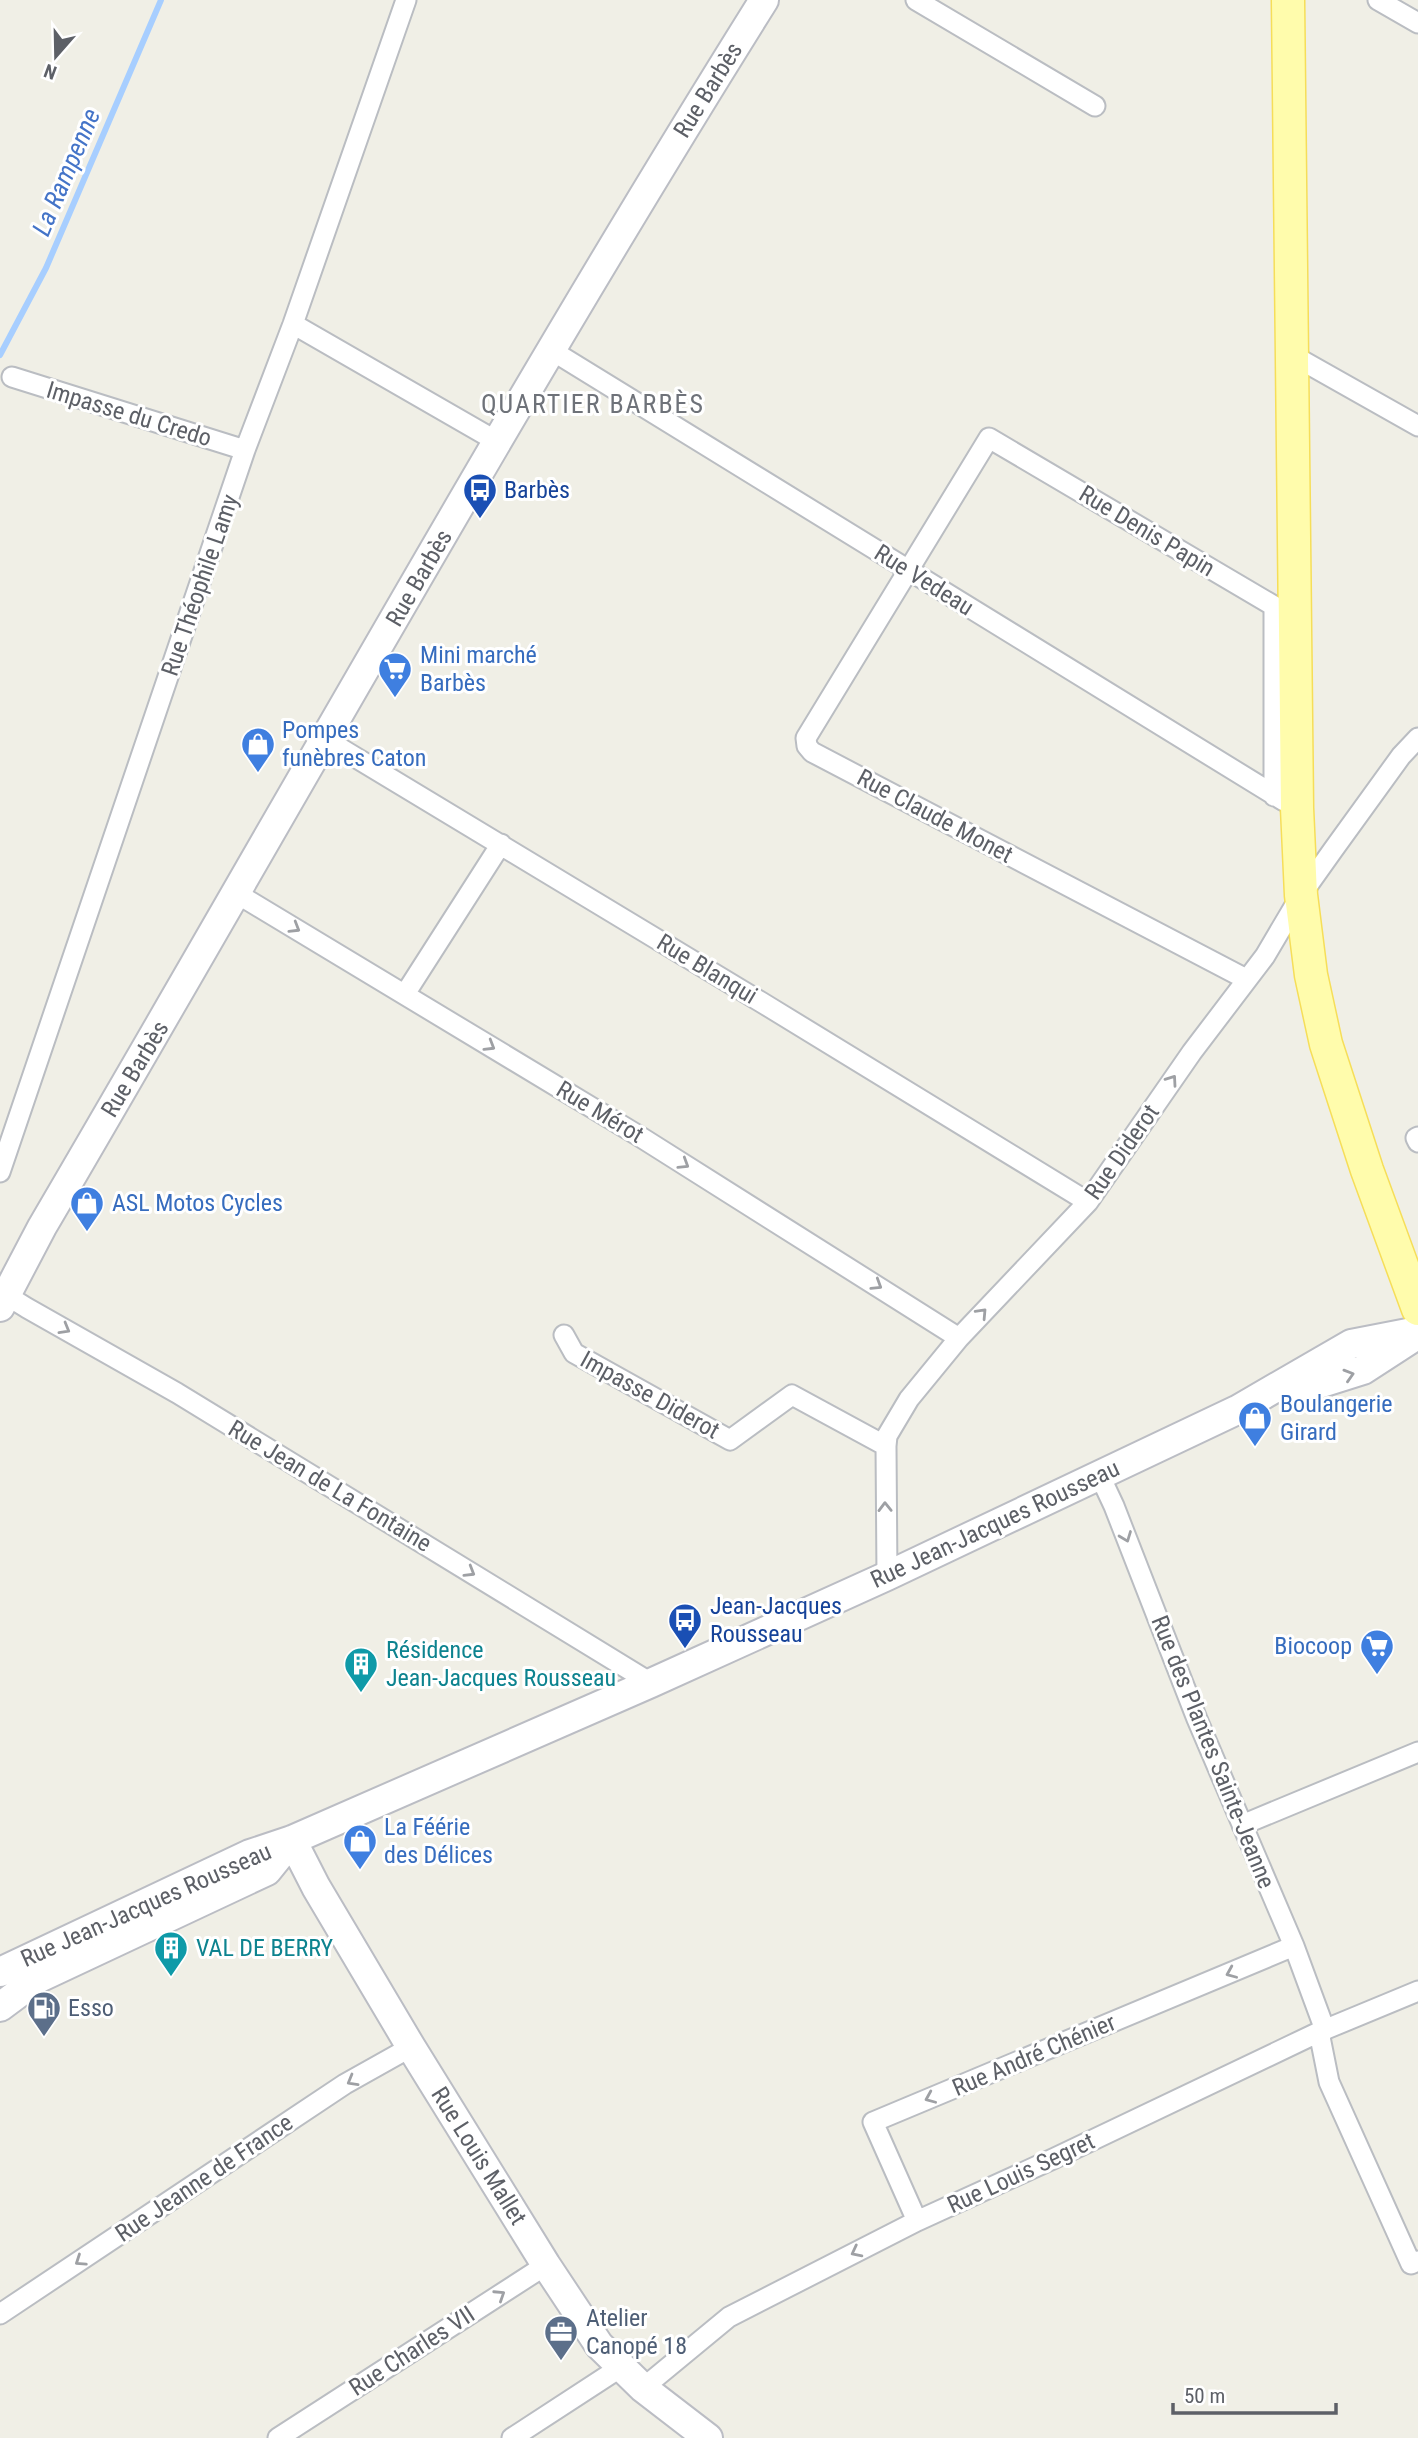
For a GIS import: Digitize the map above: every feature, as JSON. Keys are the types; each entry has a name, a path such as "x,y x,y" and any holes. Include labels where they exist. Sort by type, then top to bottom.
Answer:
{"main road":[{"name":"Rue Barbès","path":"2,1296 646,188 764,0"},
{"path":"1288,0 1294,356 1286,802 1311,975 1326,1044 1362,1157 1418,1309"},
{"name":"Rue Jean-Jacques Rousseau","path":"4,1983 250,1853 292,1840 887,1576 1237,1410 1351,1344 1418,1333"},
{"name":"Rue Louis Mallet","path":"292,1840 316,1887 411,2047 546,2265 599,2345 643,2388 708,2438"}],"street":[{"name":"Rue Théophile Lamy","path":"0,1172 246,450 406,0"},
{"path":"916,0 1095,106"},
{"path":"1378,0 1418,23"},
{"path":"293,324 498,442"},
{"name":"Rue Vedeau","path":"551,350 1286,802"},
{"path":"1294,356 1418,426"},
{"name":"Impasse du Credo","path":"12,377 246,450"},
{"name":"Rue Denis Papin","path":"908,570 989,439 1274,606 1286,802"},
{"name":"Rue Claude Monet","path":"908,570 807,734 806,743 809,749 1246,979"},
{"name":"Rue Diderot","path":"887,1576 887,1436 909,1399 959,1338 1088,1202 1265,956 1301,895 1401,756 1418,738"},
{"name":"Rue Blanqui","path":"325,739 1088,1202"},
{"path":"405,994 501,845"},
{"name":"Rue Mérot","path":"236,893 639,1136 959,1338"},
{"path":"1418,1137 1418,1142"},
{"name":"Rue Jean de La Fontaine","path":"2,1296 177,1393 651,1683"},
{"name":"Impasse Diderot","path":"564,1335 574,1353 730,1440 792,1395 886,1446"},
{"name":"Rue des Plantes Sainte-Jeanne","path":"1099,1474 1197,1719 1294,1946 1322,2031 1329,2082 1411,2264 1418,2262"},
{"path":"1242,1825 1418,1752"},
{"name":"Rue André Chénier","path":"917,2221 873,2122 1294,1946"},
{"name":"Rue Louis Segret","path":"643,2388 729,2317 917,2221 1322,2031 1418,1991"},
{"name":"Rue Jeanne de France","path":"0,2314 345,2084 411,2047"},
{"name":"Rue Charles VII","path":"278,2438 546,2265"},
{"path":"512,2438 621,2367"}],"waterway":[{"name":"La Rampenne","path":"0,355 46,268 161,0"}],"place":[{"name":"Barbès","path":"480,520"},
{"name":"Mini marché Barbès","path":"395,699"},
{"name":"Pompes funèbres Caton","path":"258,774"},
{"name":"ASL Motos Cycles","path":"87,1233"},
{"name":"Boulangerie Girard","path":"1255,1448"},
{"name":"Jean-Jacques Rousseau","path":"685,1650"},
{"name":"Biocoop","path":"1377,1676"},
{"name":"Résidence Jean-Jacques Rousseau","path":"361,1694"},
{"name":"La Féérie des Délices","path":"360,1871"},
{"name":"VAL DE BERRY","path":"171,1978"},
{"name":"Esso","path":"44,2038"},
{"name":"Atelier Canopé 18","path":"561,2362"}],"district":[{"name":"QUARTIER BARBÈS","path":"593,404"}]}
